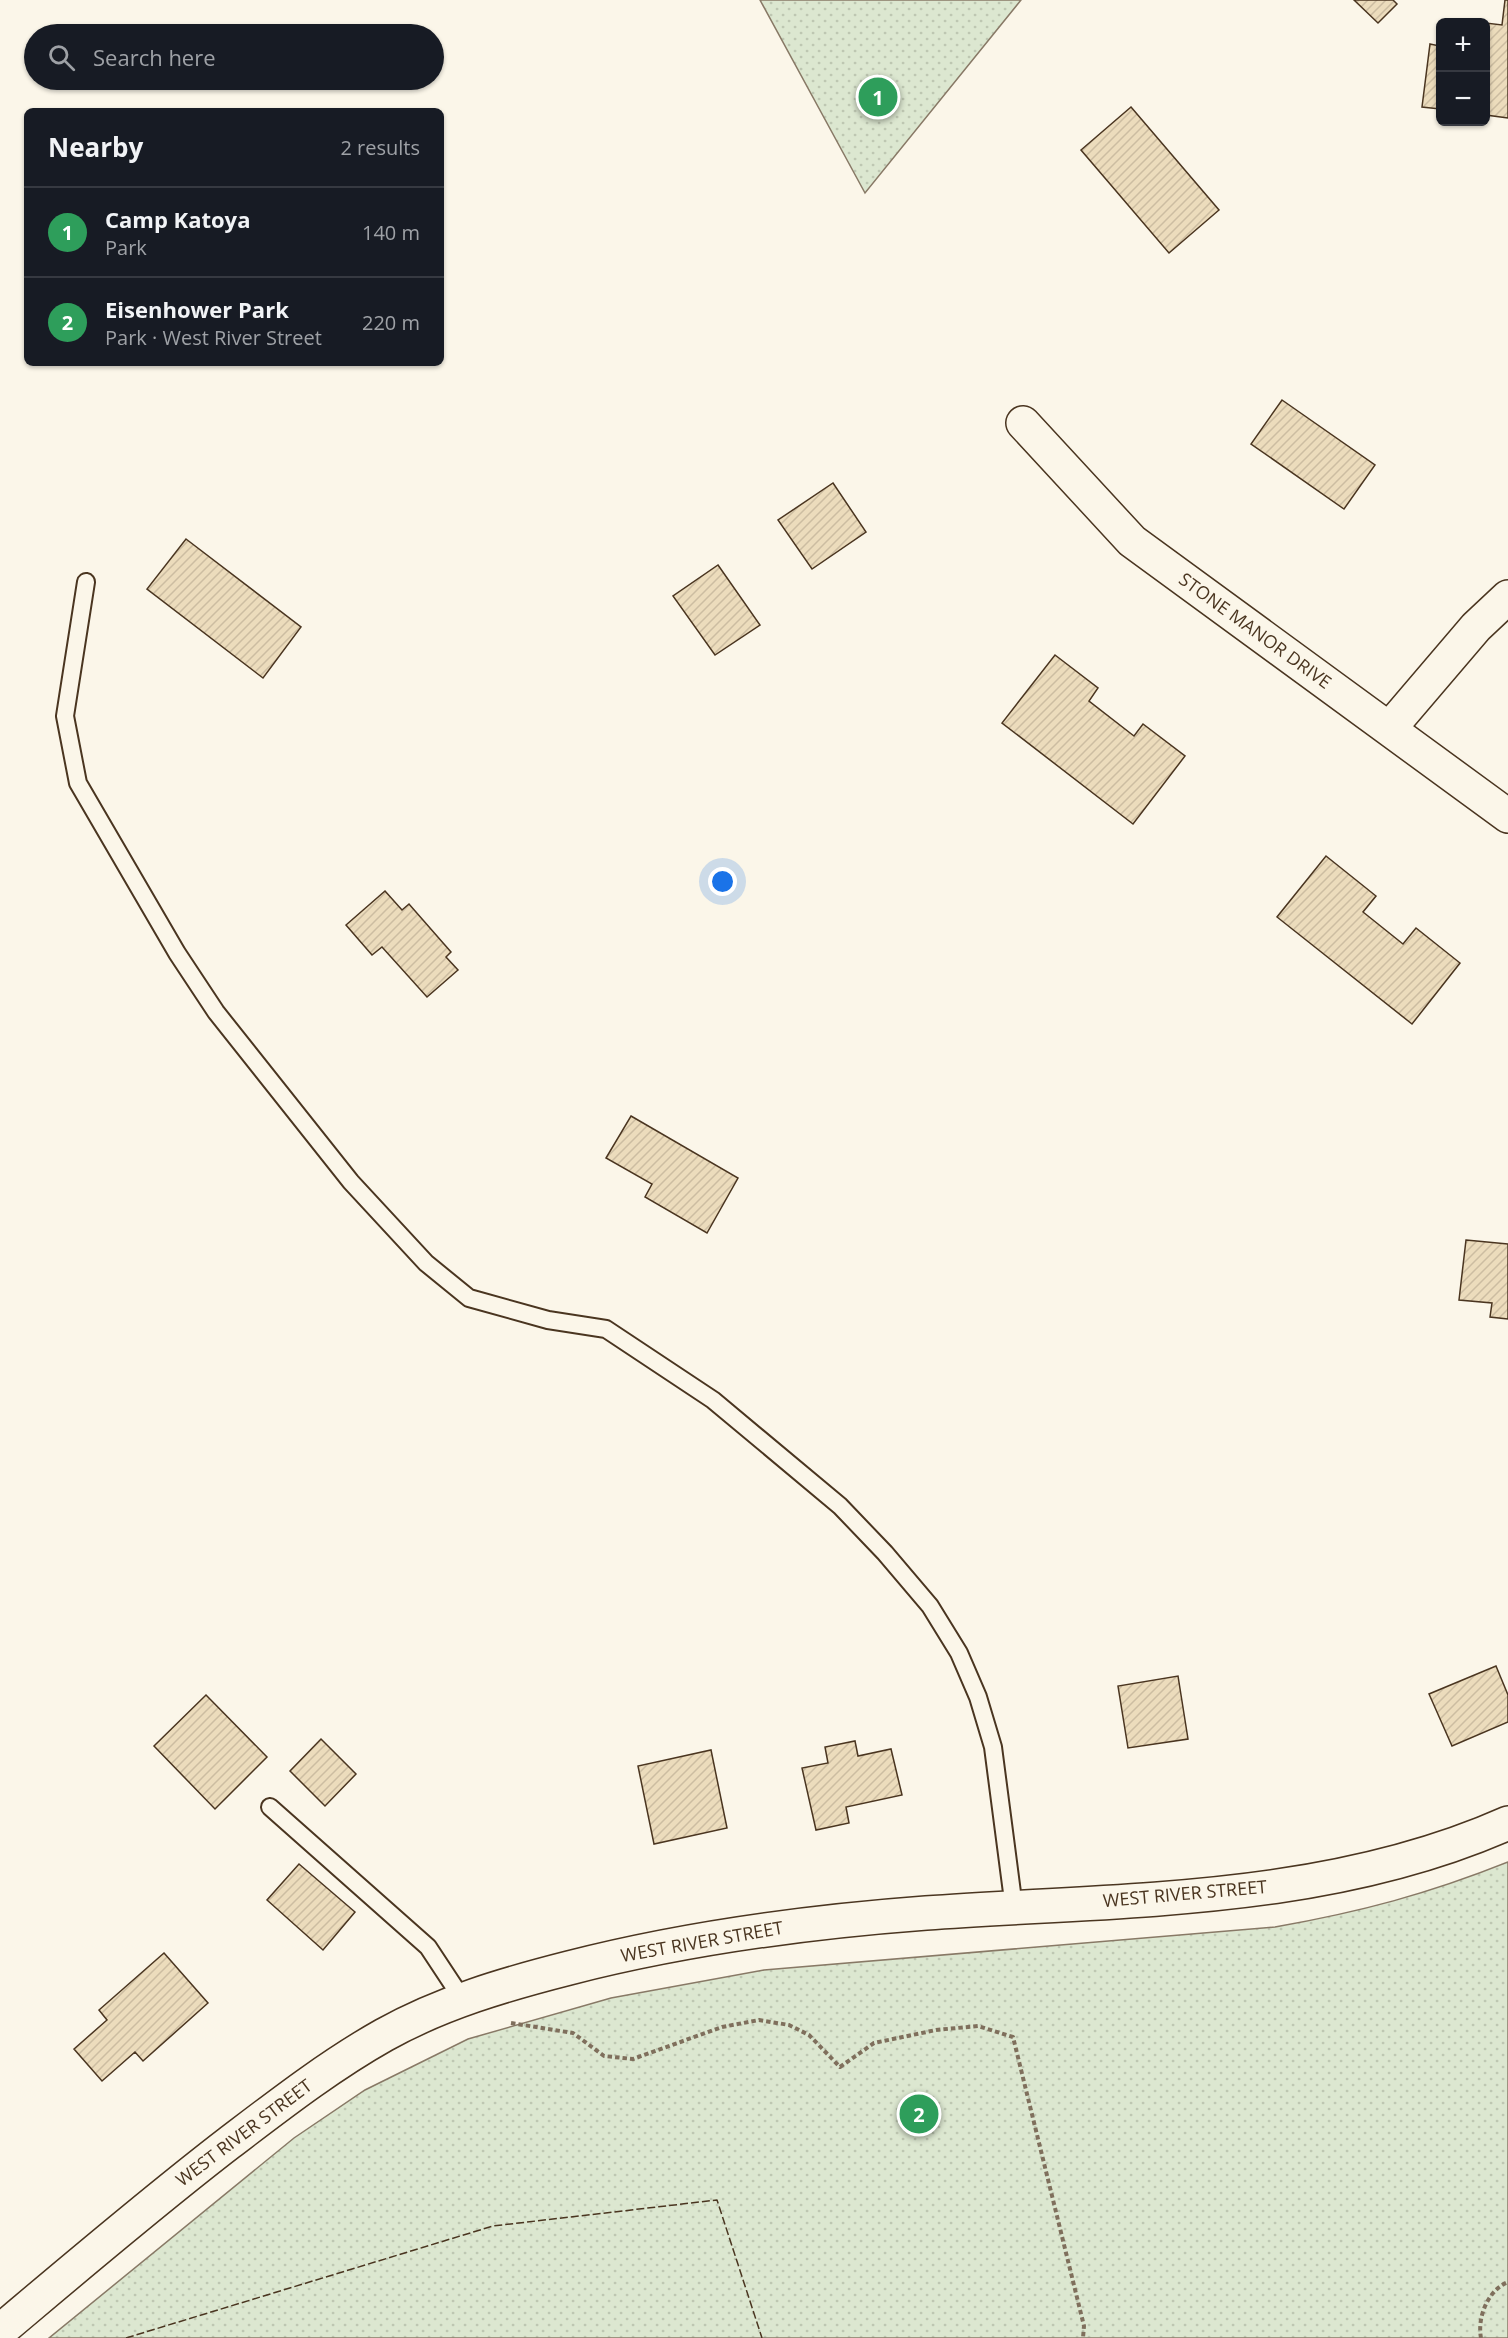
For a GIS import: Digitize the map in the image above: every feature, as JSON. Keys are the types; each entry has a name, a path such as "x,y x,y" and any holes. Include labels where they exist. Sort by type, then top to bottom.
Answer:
{"street":[{"name":"STONE MANOR DRIVE","path":"1023,423 1132,541 1508,816"},
{"path":"1389,729 1476,627 1508,597"},
{"name":"WEST RIVER STREET","path":"0,2331 135,2218 274,2108 386,2034 462,2000 536,1976 597,1961 722,1936 838,1920 1301,1884 1389,1864 1508,1823"}],"lane":[{"path":"86,582 65,716 78,783 177,953 216,1012 351,1182 426,1263 469,1298 548,1320 606,1329 713,1400 840,1506 885,1553 930,1605 958,1653 978,1697 993,1747 1014,1908"},
{"path":"270,1807 428,1947 462,2000"}],"path":[{"path":"462,2000 501,2022 573,2033 604,2056 633,2059 722,2027 759,2020 789,2025 809,2035 840,2067 874,2043 936,2030 978,2026 1013,2037 1081,2315 1083,2338"},
{"path":"1482,2338 1482,2313 1497,2286 1508,2282"}],"green space":[{"path":"760,0 1021,0 865,193"},
{"path":"1508,1862 1508,2338 49,2338 294,2138 365,2090 468,2039 611,1998 764,1970 1275,1927 1393,1901 1450,1884"}],"building":[{"path":"1354,0 1393,0 1397,4 1378,23"},
{"path":"1505,0 1508,0 1508,118 1490,116 1490,24 1502,25"},
{"path":"1430,44 1436,45 1436,109 1422,107"},
{"path":"1131,107 1219,210 1169,253 1081,150"},
{"path":"1282,400 1375,465 1344,509 1251,444"},
{"path":"833,483 866,532 812,569 778,520"},
{"path":"186,539 301,627 263,678 147,589"},
{"path":"718,565 760,625 715,655 673,596"},
{"path":"1055,655 1098,688 1089,701 1134,736 1143,724 1185,756 1133,824 1002,723"},
{"path":"1326,856 1376,896 1363,912 1403,944 1416,928 1460,963 1412,1024 1277,917"},
{"path":"385,891 402,910 409,904 451,952 446,957 458,970 427,997 382,947 372,955 346,925"},
{"path":"631,1116 738,1178 707,1233 645,1197 652,1184 606,1158"},
{"path":"1466,1240 1508,1244 1508,1319 1490,1317 1492,1303 1459,1300"},
{"path":"1496,1666 1508,1695 1508,1722 1452,1746 1429,1694"},
{"path":"1178,1676 1188,1739 1128,1748 1118,1686"},
{"path":"206,1695 267,1757 215,1809 154,1746"},
{"path":"321,1739 356,1774 325,1806 290,1771"},
{"path":"855,1741 858,1756 891,1749 902,1795 846,1807 849,1823 816,1830 802,1768 828,1763 825,1747"},
{"path":"711,1750 727,1828 654,1844 638,1766"},
{"path":"299,1864 355,1912 323,1950 267,1900"},
{"path":"164,1953 208,2003 143,2061 135,2052 102,2081 74,2049 107,2020 99,2010"}],"fence":[{"path":"126,2338 493,2226 717,2200 762,2338"}],"place":[{"name":"Camp Katoya","path":"878,97"},
{"name":"Eisenhower Park","path":"919,2114"}]}
